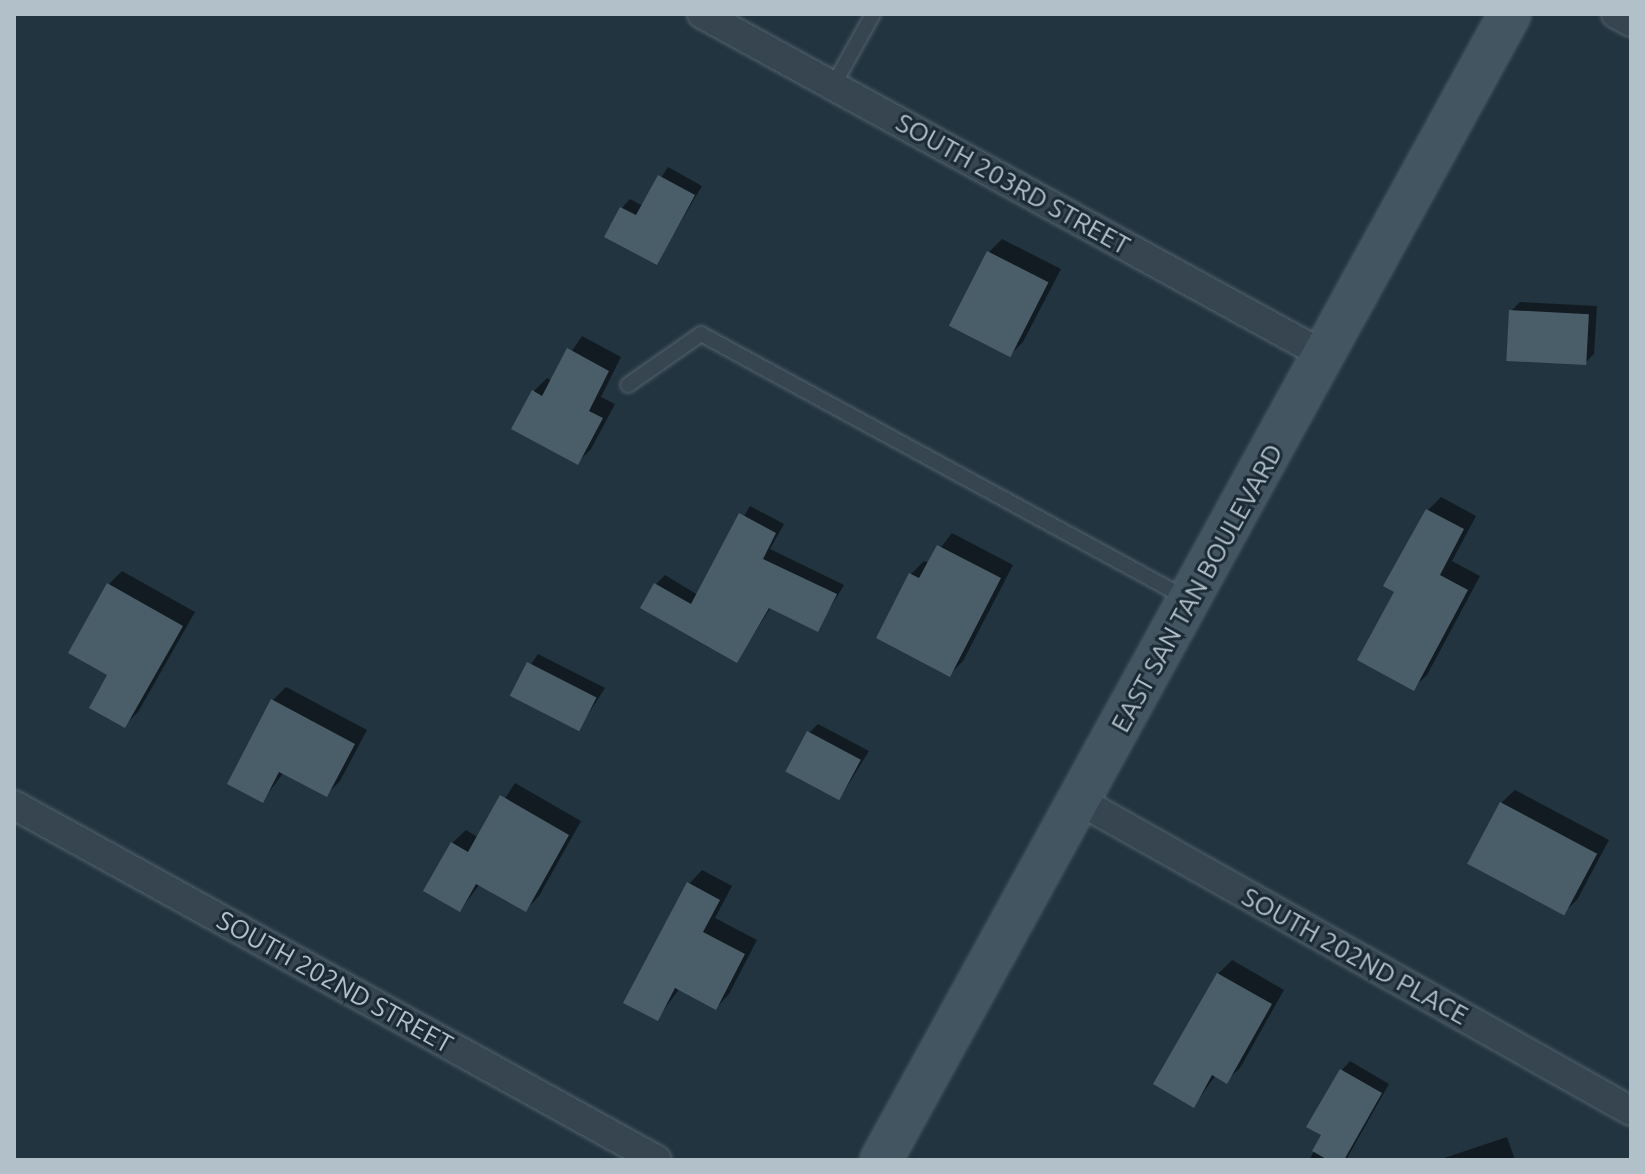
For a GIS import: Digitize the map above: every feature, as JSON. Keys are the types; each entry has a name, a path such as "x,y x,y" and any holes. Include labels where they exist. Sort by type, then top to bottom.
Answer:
{"street":[{"name":"SOUTH 203RD STREET","path":"702,14 1324,355"},
{"name":"EAST SAN TAN BOULEVARD","path":"881,1160 1510,14"},
{"path":"1616,14 1631,22"},
{"name":"SOUTH 202ND PLACE","path":"1080,801 1631,1111"},
{"name":"SOUTH 202ND STREET","path":"14,805 657,1160"}],"lane":[{"path":"833,86 873,14"},
{"path":"628,385 701,334 1190,600"}],"building":[{"path":"658,175 695,195 657,265 604,237 620,207 636,215"},
{"path":"987,251 1048,282 1010,357 949,326"},
{"path":"1509,310 1589,314 1586,365 1506,361"},
{"path":"567,348 609,371 589,411 603,418 578,465 511,429 532,390 542,396"},
{"path":"1426,509 1464,529 1440,575 1468,590 1414,691 1357,660 1394,592 1383,586"},
{"path":"739,513 776,533 763,559 837,594 818,632 769,608 737,663 640,608 654,583 691,604"},
{"path":"937,545 1001,578 950,677 876,638 909,573 919,578"},
{"path":"107,583 183,626 125,728 89,708 107,675 68,653"},
{"path":"527,662 596,697 579,731 510,696"},
{"path":"271,699 355,744 327,797 279,772 263,803 227,784"},
{"path":"807,731 861,760 839,800 785,772"},
{"path":"500,795 569,835 526,912 476,884 460,912 423,891 451,842 468,852"},
{"path":"1500,802 1597,854 1564,915 1467,864"},
{"path":"687,882 720,900 703,932 745,954 716,1010 675,988 658,1021 623,1003"},
{"path":"1217,973 1272,1004 1227,1084 1212,1075 1194,1108 1153,1084"},
{"path":"1340,1069 1382,1093 1344,1160 1328,1160 1312,1151 1321,1135 1306,1127"}]}
